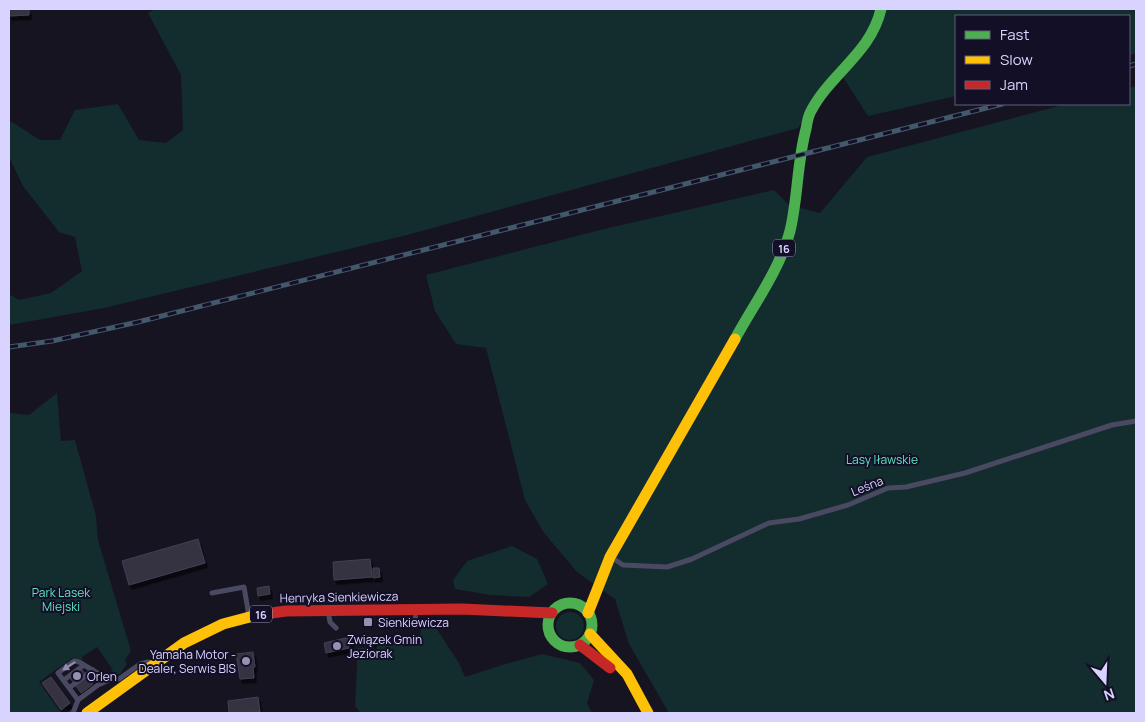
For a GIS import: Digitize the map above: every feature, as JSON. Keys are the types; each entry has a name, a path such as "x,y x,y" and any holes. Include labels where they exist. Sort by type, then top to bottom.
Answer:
{"main road":[{"name":"16","path":"590,634 592,622 588,613 610,557 778,261 790,230 804,133 810,112 824,91 867,43 878,22 881,9"},
{"name":"16","path":"552,614 562,605 580,597 610,557"},
{"path":"580,597 582,607 588,613"},
{"name":"Henryka Sienkiewicza","path":"87,713 161,659 201,634 223,624 249,617 286,611 328,610 462,609 552,614"},
{"name":"Henryka Sienkiewicza","path":"500,612 549,628"},
{"path":"552,614 549,620 549,628 551,636 556,642 572,647 580,644 590,634 623,670 648,713"},
{"path":"580,644 623,680 642,702"}],"lane":[{"name":"Leśna","path":"610,557 623,565 668,567 692,559 769,523 799,519 848,505 888,488 906,487 965,473 1112,425 1136,420"},
{"path":"212,593 244,587 249,617"},
{"path":"328,610 330,622 336,628"},
{"path":"415,623 416,610"},
{"path":"73,713 78,700 98,685 109,680 119,679 140,664 161,659"},
{"path":"78,700 58,673 74,661 78,661 109,680"},
{"path":"64,680 84,665"},
{"path":"69,688 93,670"}],"green space":[{"path":"155,9 1136,9 1136,54 1130,55 1130,15 955,15 955,96 868,116 837,68 798,128 407,235 104,308 9,325 9,294 19,300 51,293 82,271 75,237 59,232 23,186 9,157 9,123 12,122 40,140 60,140 75,110 118,104 139,140 166,143 183,130 181,75 148,13"},
{"name":"Lasy Iławskie","path":"1136,86 1136,713 669,713 629,644 615,599 577,572 544,533 525,500 486,348 456,344 435,311 426,275 600,230 774,190 789,205 820,213 867,157 1062,105 1130,105 1130,88"},
{"name":"Park Lasek Miejski","path":"57,393 61,441 75,440 96,516 98,540 131,651 125,660 127,664 120,674 108,674 113,670 97,647 82,657 83,660 72,658 39,682 60,711 66,708 68,711 72,709 71,713 9,713 9,413 29,415"},
{"path":"512,546 537,559 548,584 529,597 490,595 455,589 453,580 467,561"},
{"path":"570,612 580,616 584,626 580,636 570,640 560,636 556,626 560,616"},
{"path":"422,626 436,628 459,663 465,677 542,654 580,663 594,680 587,703 592,713 361,713 355,706 358,648 375,647 389,642 418,644"}],"building":[{"path":"9,9 29,9 29,15 9,16"},
{"path":"198,539 205,563 129,585 122,561"},
{"path":"370,559 372,577 334,580 333,562"},
{"path":"373,568 379,568 380,577 373,578"},
{"path":"269,586 270,594 258,596 257,588"},
{"path":"365,636 373,636 374,644 366,644"},
{"name":"Związek Gmin Jeziorak","path":"350,637 351,643 348,643 349,648 326,653 324,643"},
{"name":"Yamaha Motor - Dealer, Serwis BIS","path":"253,652 254,678 240,679 236,654"},
{"path":"79,666 93,684 81,693 68,675"},
{"path":"51,677 70,703 61,710 42,683"},
{"path":"258,697 260,712 229,713 228,701"}],"railway":[{"path":"1130,66 1136,64"},
{"path":"9,347 52,341 138,322 998,105"}],"traffic: fast":[{"path":"735,339 773,273 786,245 793,218 801,154 810,113 829,85 860,51 869,38 881,9"},
{"path":"570,603 582,607 588,613 592,625 588,637 582,643 570,647 558,643 552,637 548,625 552,613 558,607 570,603"}],"traffic: slow":[{"path":"588,613 610,557 735,339"},
{"path":"87,713 184,643 223,624 257,615"},
{"path":"590,634 627,674 648,713"}],"traffic: jam":[{"path":"257,615 286,611 462,609 552,613"},
{"path":"580,645 610,668"}],"place":[{"name":"Sienkiewicza","path":"368,622"},
{"name":"Związek Gmin Jeziorak","path":"337,646"},
{"name":"Yamaha Motor - Dealer, Serwis BIS","path":"246,661"},
{"name":"Orlen","path":"77,676"}]}
